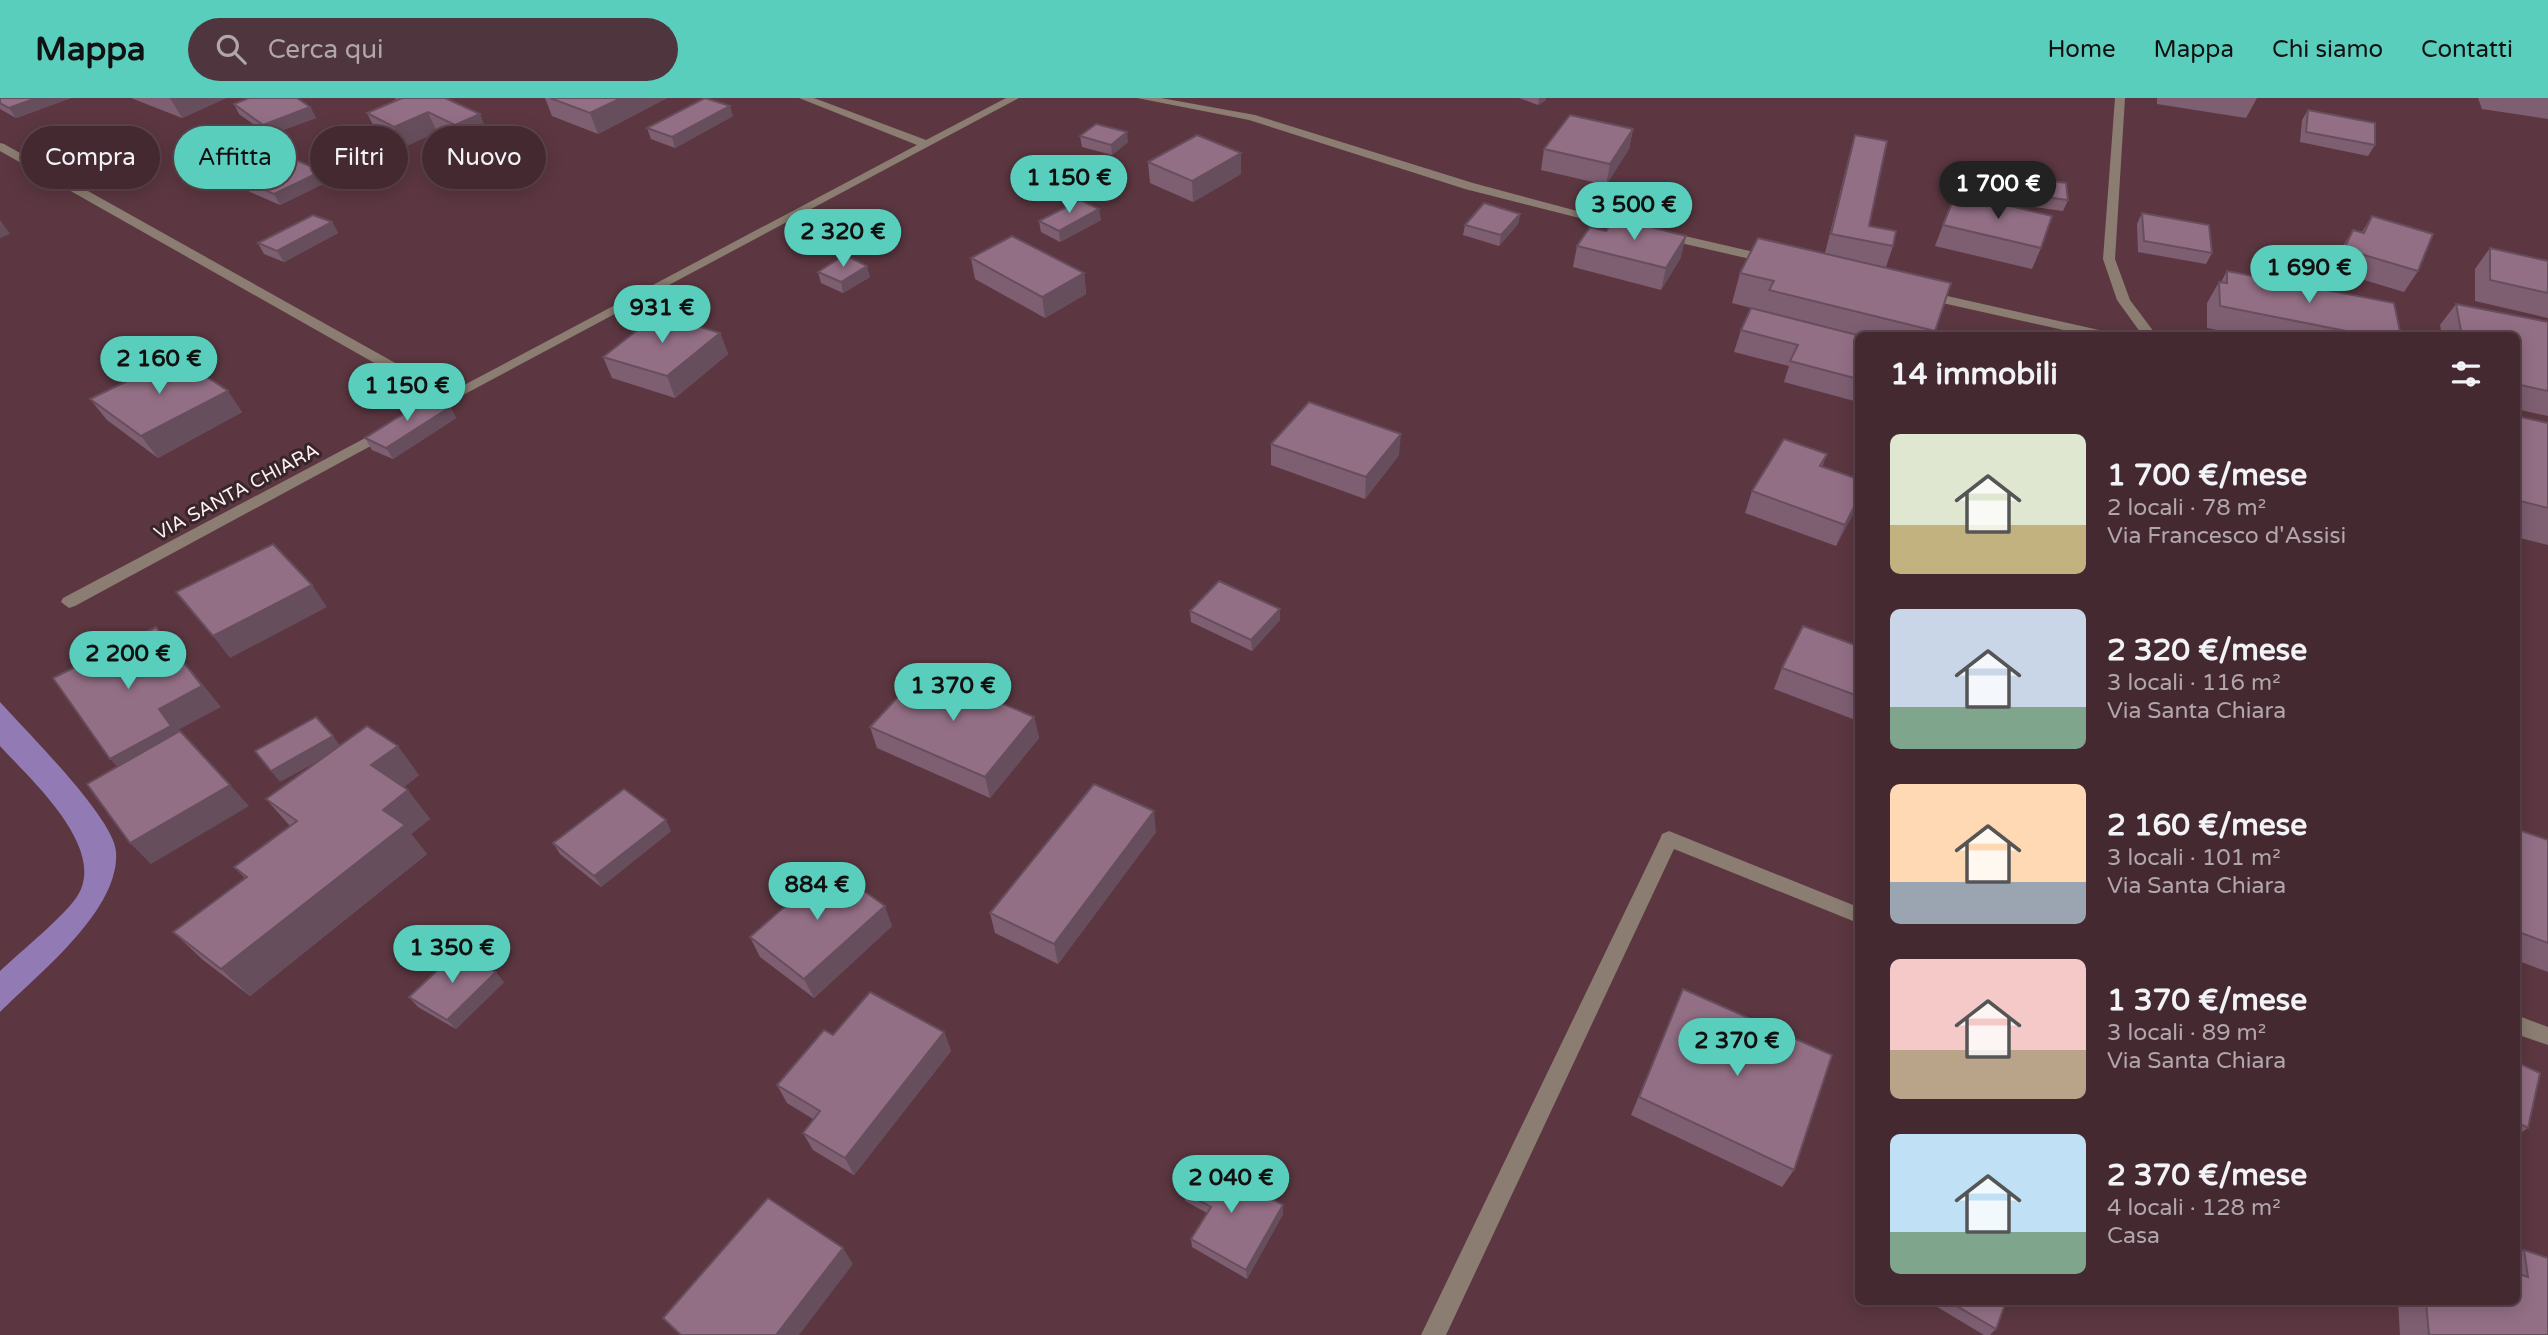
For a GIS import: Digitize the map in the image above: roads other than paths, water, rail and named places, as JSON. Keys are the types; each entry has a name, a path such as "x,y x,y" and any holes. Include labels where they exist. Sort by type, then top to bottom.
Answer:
{"street":[{"path":"804,98 925,144"},
{"name":"VIA SANTA CHIARA","path":"69,602 1014,98"},
{"path":"1142,98 1251,117 1510,198 1785,263"},
{"path":"2120,98 2109,259 2111,274 2123,300 2147,332"},
{"path":"0,146 449,399"},
{"path":"1906,290 2090,332"},
{"path":"1433,1335 1669,839 1855,914"},
{"path":"2520,1026 2548,1036"}]}
